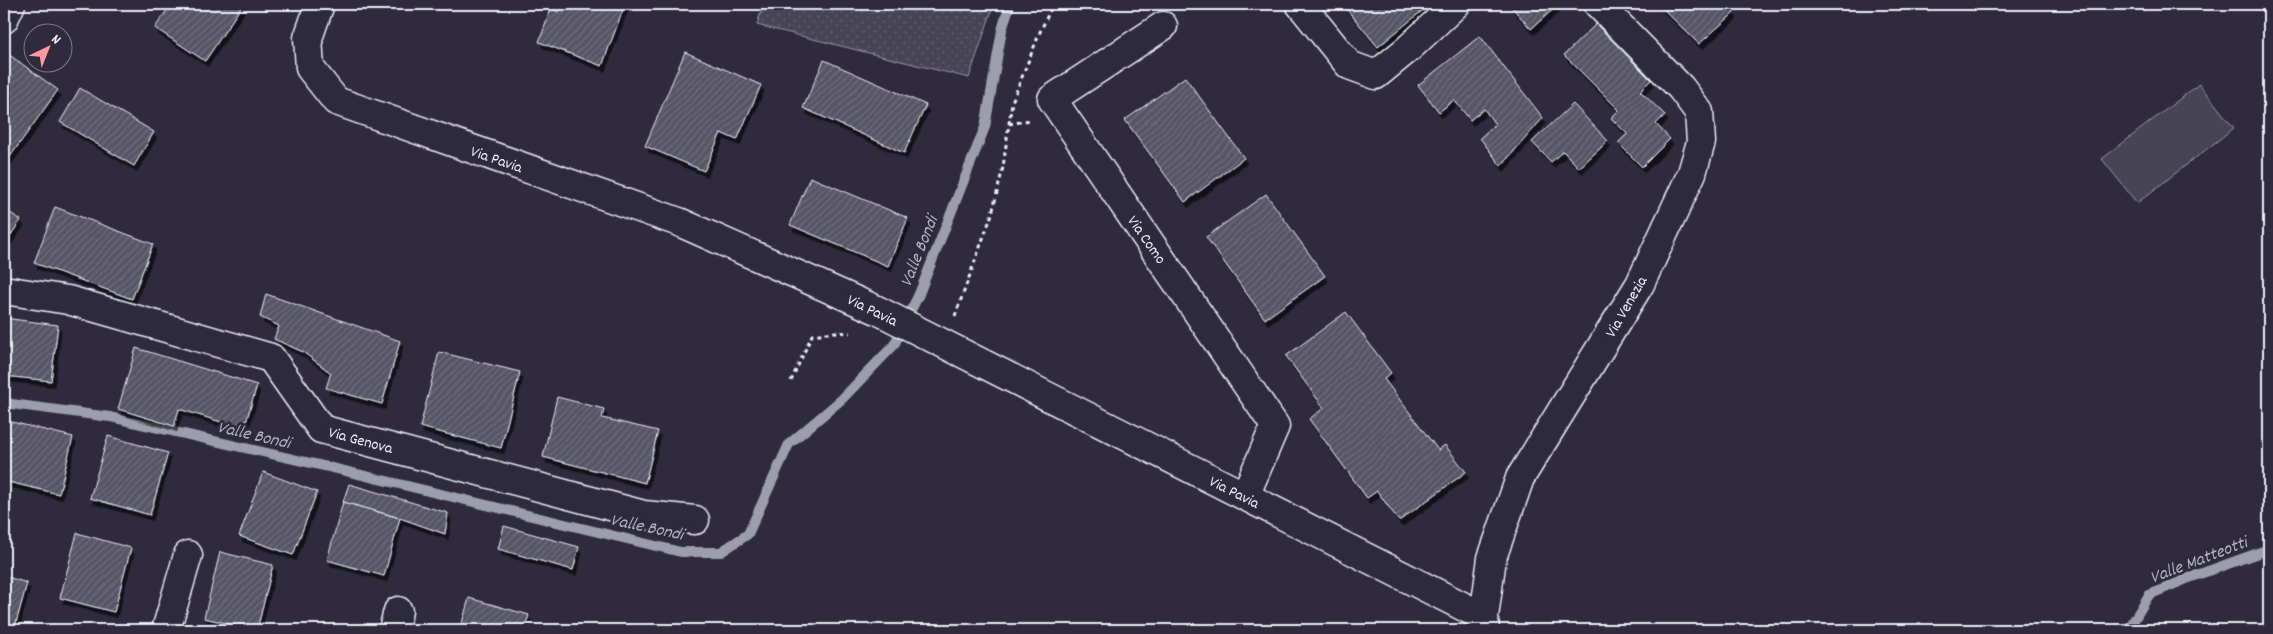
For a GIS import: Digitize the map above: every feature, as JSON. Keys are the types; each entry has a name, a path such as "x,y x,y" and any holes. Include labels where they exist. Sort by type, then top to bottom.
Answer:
{"street":[{"path":"4,19 11,4"},
{"name":"Via Pavia","path":"320,4 308,38 310,68 336,101 679,222 877,310 1245,496 1484,623"},
{"path":"1300,4 1349,65 1376,75 1409,48 1456,4"},
{"name":"Via Venezia","path":"1484,623 1492,558 1520,478 1640,284 1692,173 1701,142 1699,112 1681,88 1598,4"},
{"name":"Via Como","path":"1163,26 1052,99 1275,426 1245,496"},
{"name":"Via Genova","path":"4,290 68,300 271,358 321,429 644,515 694,520"},
{"path":"166,630 188,555"}],"path":[{"path":"933,339 992,214 1003,167 1012,102 1053,4"},
{"path":"791,381 812,336 834,332 866,334 877,310"}],"shaded area":[{"path":"763,4 994,4 969,78 757,25"},
{"path":"2199,84 2234,128 2137,203 2102,159"}],"building":[{"path":"171,4 243,4 205,61 155,28"},
{"path":"562,4 625,4 602,66 539,42 551,9 559,12"},
{"path":"1346,4 1418,4 1423,10 1378,47 1344,6"},
{"path":"1509,4 1559,4 1531,29"},
{"path":"1658,4 1725,4 1734,13 1699,44"},
{"path":"1596,24 1651,80 1640,91 1665,115 1656,124 1670,139 1642,167 1618,143 1627,134 1611,118 1619,110 1564,55"},
{"path":"1480,36 1543,118 1501,166 1480,138 1495,124 1484,109 1470,120 1454,100 1439,112 1418,85"},
{"path":"4,51 22,64 22,72 33,72 58,90 4,165"},
{"path":"685,52 761,85 737,140 721,133 704,171 645,146"},
{"path":"824,60 926,105 904,153 803,108"},
{"path":"1185,77 1244,158 1185,202 1125,120"},
{"path":"80,88 154,132 134,166 60,122"},
{"path":"1573,104 1608,141 1579,168 1563,151 1551,162 1532,142"},
{"path":"810,177 908,218 888,266 790,225"},
{"path":"1266,194 1325,276 1265,319 1206,237"},
{"path":"55,207 153,244 132,299 34,263"},
{"path":"4,209 21,220 4,245"},
{"path":"266,294 400,341 382,404 326,388 331,373 303,352 274,339 279,326 260,317"},
{"path":"1346,312 1391,373 1384,379 1438,450 1445,445 1466,472 1399,521 1377,491 1367,498 1309,419 1324,408 1286,356"},
{"path":"4,318 58,325 51,381 4,376"},
{"path":"136,348 257,385 244,429 179,409 174,426 118,409"},
{"path":"439,352 520,372 501,448 420,427"},
{"path":"557,397 604,409 602,418 658,431 645,483 543,457"},
{"path":"4,420 73,437 59,494 4,481"},
{"path":"108,436 168,453 150,515 90,498"},
{"path":"263,472 317,492 293,555 239,536"},
{"path":"349,484 448,513 445,534 400,518 343,502"},
{"path":"343,502 400,518 384,576 327,560"},
{"path":"504,526 579,547 573,570 498,549"},
{"path":"77,533 131,548 114,612 60,598"},
{"path":"220,552 273,565 257,630 204,618"},
{"path":"4,576 27,583 14,630 4,630"},
{"path":"469,598 529,615 524,630 460,630"}],"waterway":[{"name":"Valle Bondi","path":"4,403 110,417 341,470 681,552 721,552 748,534 789,444 842,399 894,345 919,294 985,127 1002,30 1010,4"},
{"name":"Valle Matteotti","path":"2128,630 2149,595 2189,578 2269,549"}]}
